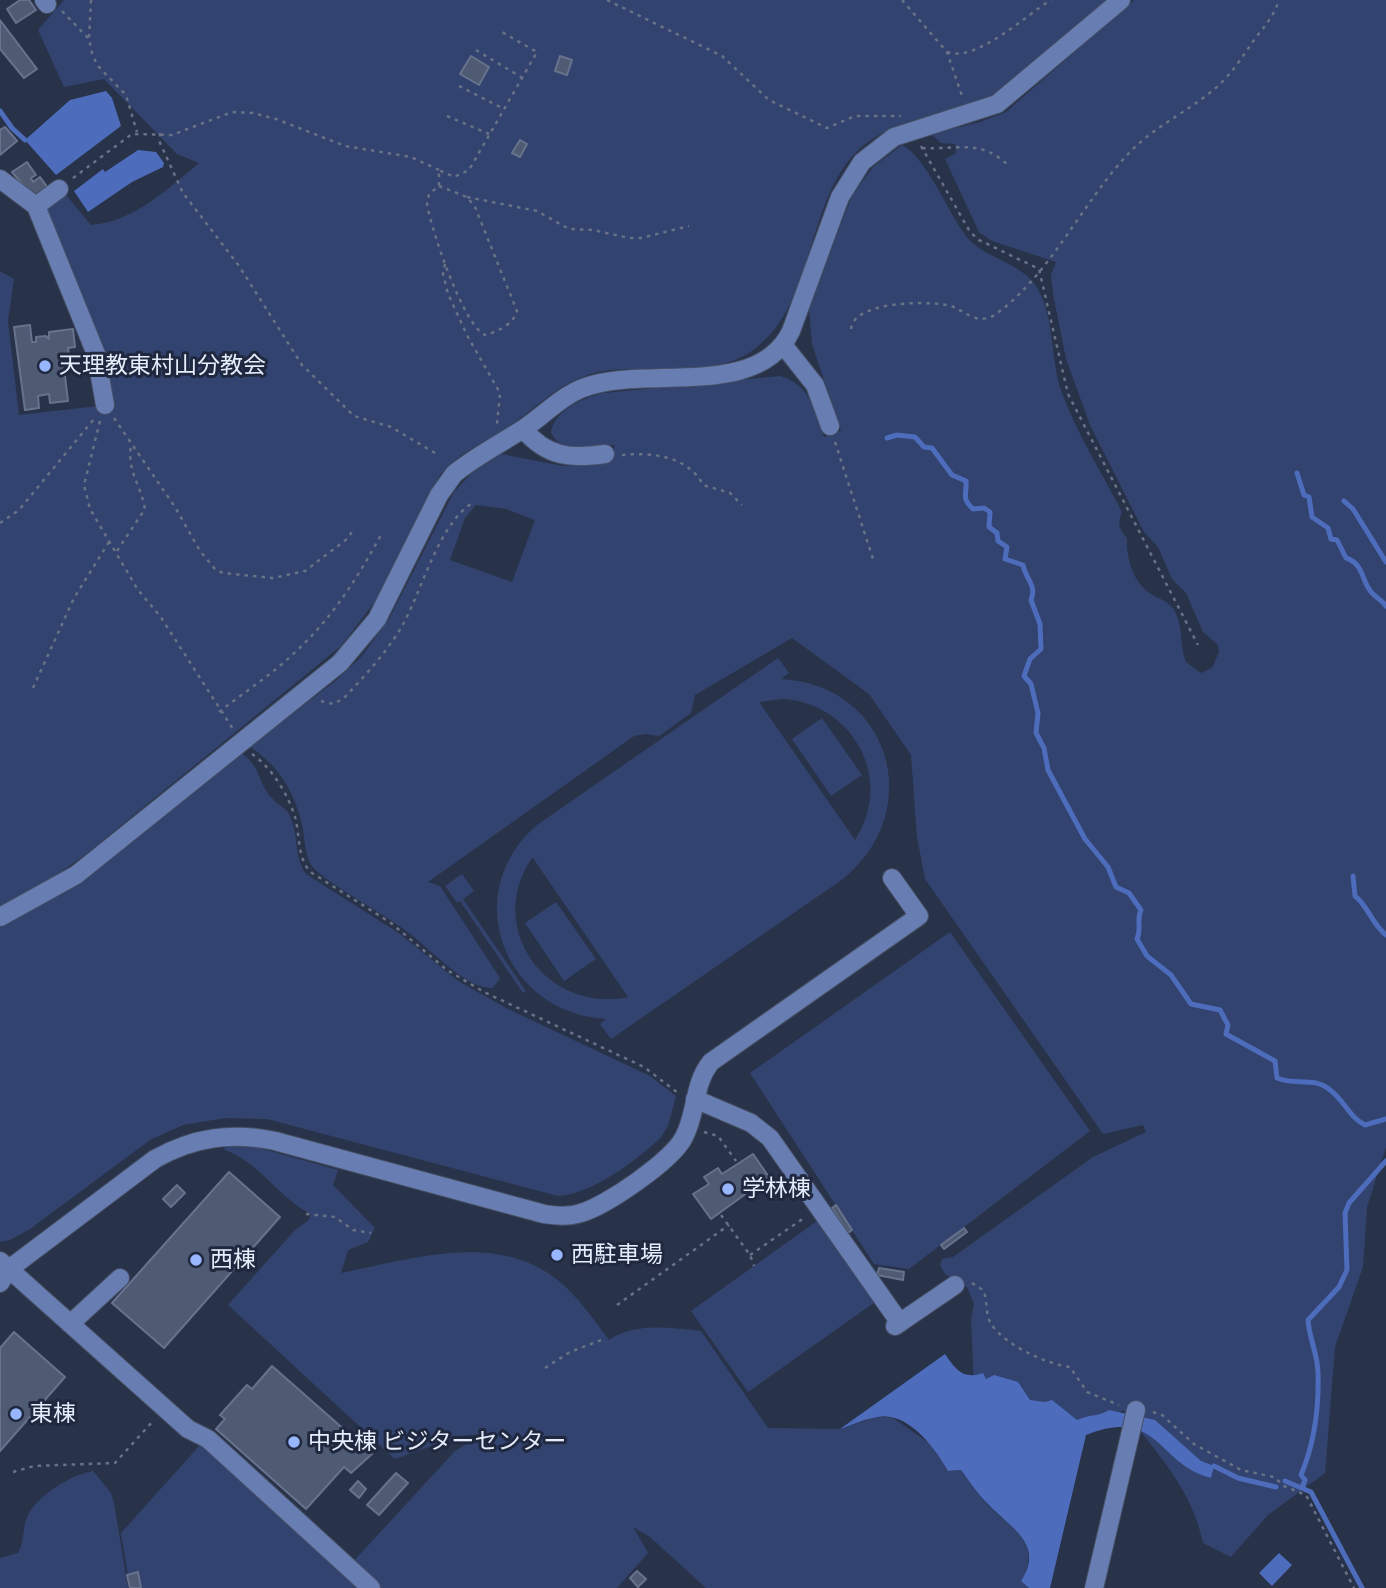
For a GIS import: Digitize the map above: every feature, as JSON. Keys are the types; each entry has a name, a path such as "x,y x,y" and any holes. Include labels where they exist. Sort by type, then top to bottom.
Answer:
{"lane":[{"path":"0,917 76,875 237,736 326,676 354,649 377,619 446,484 467,463 586,386 740,370 772,357 784,346 835,210 850,178 874,150 915,129 997,104 1121,0"},
{"path":"0,178 36,206 92,342 103,409"},
{"path":"36,206 59,189"},
{"path":"784,346 815,385 830,426"},
{"path":"523,429 533,442 555,454 576,458 605,454"},
{"path":"371,1588 208,1439 188,1429 71,1324 3,1271 155,1159 179,1146 219,1136 249,1136 275,1141 544,1214 576,1214 606,1200 675,1149 685,1135 684,1097 711,1062 919,916 892,878"},
{"path":"684,1097 761,1130 898,1325 955,1285"},
{"path":"71,1324 120,1278"},
{"path":"1094,1588 1136,1411"}],"path":[{"path":"91,0 89,39 92,53 97,65 126,95 137,132"},
{"path":"607,0 722,56 769,100 827,128 855,116 875,114 912,117 922,148 970,232 1008,256 1039,270"},
{"path":"902,0 947,52 963,101"},
{"path":"947,52 965,54 982,46 1051,0"},
{"path":"851,329 856,318 866,312 910,303 945,305 977,318 987,318 1001,310 1054,254 1083,208 1129,153 1168,120 1216,88 1233,71 1273,16 1279,0"},
{"path":"46,2 55,2 89,39"},
{"path":"59,189 137,132 172,135 232,112 253,113 345,146 411,157 454,177 464,174 469,170 537,52 500,31"},
{"path":"476,50 522,78"},
{"path":"459,86 504,109"},
{"path":"447,116 489,134"},
{"path":"160,133 160,143 183,193 239,267 302,365 354,416 391,426 435,453"},
{"path":"922,148 976,147 998,156 1010,167"},
{"path":"439,170 439,186"},
{"path":"439,186 467,197 537,211 569,229 641,238 690,226"},
{"path":"439,186 429,194 426,204 445,264 479,332 485,335 514,318 517,311 475,206 467,197"},
{"path":"445,264 443,274 447,294 500,393 497,425"},
{"path":"1039,270 1068,394 1198,645"},
{"path":"103,409 175,508 200,551 215,569 223,573 273,578 305,571 346,539 354,528"},
{"path":"0,523 19,510 103,409"},
{"path":"103,409 94,454 84,485 90,509 138,590 160,616 219,712 281,788 296,819 304,864 312,873 397,928 447,970 544,1023 643,1067 684,1097"},
{"path":"830,426 874,562"},
{"path":"117,551 145,509 142,492 128,465 131,444"},
{"path":"605,454 667,457 698,472 704,485 730,493 742,505"},
{"path":"219,712 292,656 323,624 349,590 382,533"},
{"path":"33,688 75,598 110,541"},
{"path":"681,1084 684,1097"},
{"path":"706,1132 718,1136 736,1161"},
{"path":"750,1255 818,1208"},
{"path":"306,1214 338,1218 353,1230 371,1233"},
{"path":"722,1215 750,1255 754,1266"},
{"path":"617,1305 729,1225"},
{"path":"955,1285 970,1282 977,1284 986,1297 988,1315 993,1326 1031,1355 1050,1365 1074,1370 1081,1385 1095,1397 1136,1411 1162,1415 1194,1444 1241,1470 1274,1477 1284,1486 1306,1495 1354,1588"},
{"path":"545,1368 570,1352 604,1339"},
{"path":"13,1472 34,1466 116,1463 165,1408"}],"shaded area":[{"path":"64,0 1107,0 1036,64 993,94 899,125 865,144 850,159 835,182 786,312 770,335 749,353 717,365 698,368 620,369 586,376 561,388 508,427 455,460 440,475 376,600 341,646 86,854 48,881 0,907 0,271 14,279 8,321 19,415 98,406 103,357 44,212 50,202 66,195 91,225 106,223 149,203 199,163 177,154 104,79 64,87 38,30"},
{"path":"1134,0 1386,0 1386,1147 1367,1207 1363,1267 1335,1347 1325,1473 1268,1515 1231,1557 1203,1543 1191,1506 1172,1472 1123,1410 1099,1428 974,1391 971,1319 974,1304 967,1287 945,1274 940,1265 942,1259 953,1257 1093,1157 1146,1132 1143,1125 1103,1134 925,879 917,837 911,755 869,694 792,638 695,695 691,713 659,736 634,736 428,882 440,886 500,978 493,988 483,987 460,975 400,926 318,872 308,858 300,816 285,782 270,763 249,746 334,682 362,656 390,617 454,492 471,474 501,454 563,466 609,462 615,445 589,449 571,448 556,440 551,433 553,425 564,411 579,401 604,393 780,376 805,392 824,437 841,431 812,344 809,310 852,195 873,167 902,145 919,160 971,241 1021,271 1038,289 1050,327 1062,393 1082,438 1122,512 1120,526 1127,538 1129,560 1134,574 1142,587 1174,610 1179,622 1186,662 1201,673 1212,668 1219,652 1218,645 1203,632 1186,593 1172,579 1158,547 1144,532 1090,425 1066,359 1051,275 1056,262 992,241 979,232 945,159 956,153 955,144 941,143 931,134 980,122 1006,112","holes":["476,505 506,509 535,520 512,582 450,560 465,518"]},
{"path":"106,91 112,98 121,126 56,175 25,140 70,100"},
{"path":"138,150 156,152 164,163 163,167 132,182 88,212 74,191 103,169 105,172"},
{"path":"778,658 789,673 781,679 819,687 849,703 871,727 885,756 889,787 884,820 869,851 843,879 611,1039 600,1024 606,1019 571,1012 541,996 519,973 504,945 497,915 500,883 513,853 537,825","holes":["783,699 808,704 829,714 847,730 860,748 868,770 870,793 866,817 855,840 759,702","533,858 628,997 599,999 572,992 549,979 532,960 520,937 515,912 519,885"]},
{"path":"822,718 862,775 831,796 792,739"},
{"path":"241,753 253,764 274,800 290,816 300,862 306,874 400,934 458,981 508,1009 650,1076 676,1096 668,1126 661,1137 613,1175 584,1190 558,1196 267,1119 225,1118 183,1125 150,1140 30,1229 10,1240 0,1242 0,927 70,889"},
{"path":"462,874 474,891 463,899 526,991 523,993 460,901 457,903 445,886"},
{"path":"556,902 596,959 564,981 525,923"},
{"path":"950,932 1090,1131 909,1269 874,1264 750,1073"},
{"path":"224,1146 256,1147 338,1170 333,1185 375,1228 368,1242 348,1250 341,1273 396,1261 454,1253 510,1257 536,1266 560,1282 609,1340 619,1334 642,1328 701,1331 768,1428 840,1429 879,1416 893,1418 935,1447 948,1471 961,1470 984,1501 1022,1538 1029,1557 1021,1581 1029,1588 706,1588 650,1537 633,1527 648,1553 617,1588 378,1588 351,1564 455,1451 484,1434 460,1436 395,1459 228,1305 295,1230 309,1220 311,1214 289,1199 259,1171 225,1150"},
{"path":"817,1221 875,1302 748,1392 691,1311"},
{"path":"945,1354 953,1365 965,1374 983,1373 986,1379 994,1375 1018,1382 1030,1400 1052,1400 1077,1420 1109,1410 1155,1420 1201,1461 1214,1466 1211,1478 1179,1462 1144,1432 1129,1428 1110,1428 1086,1435 1050,1588 1029,1588 1021,1581 1029,1557 1023,1538 981,1497 961,1470 948,1471 928,1442 910,1425 888,1417 877,1417 840,1429"},
{"path":"201,1444 364,1588 130,1588 121,1533"},
{"path":"93,1471 111,1493 114,1503 128,1588 0,1588 0,1558 18,1553 26,1520 33,1507 56,1487"},
{"path":"1279,1553 1292,1565 1272,1586 1259,1573"}],"building":[{"path":"20,0 29,0 36,10 16,23 7,9"},
{"path":"0,20 37,69 24,78 0,49"},
{"path":"471,56 489,67 479,85 460,74"},
{"path":"560,56 572,60 567,75 555,71"},
{"path":"5,127 17,141 0,155 0,130"},
{"path":"520,140 527,144 520,157 512,153"},
{"path":"27,162 36,175 31,178 33,182 40,177 48,188 34,198 12,172"},
{"name":"天理教東村山分教会","path":"30,325 32,342 36,342 36,337 46,336 49,339 49,332 73,329 75,347 68,348 71,368 64,368 68,401 50,403 49,394 38,396 39,408 25,410 14,327"},
{"name":"学林棟","path":"753,1154 769,1177 711,1219 693,1194 709,1184 704,1177 718,1168 722,1174"},
{"name":"西棟","path":"229,1172 280,1217 164,1348 112,1303"},
{"path":"177,1185 185,1193 171,1207 163,1199"},
{"path":"836,1205 852,1230 848,1233 832,1208"},
{"path":"964,1228 967,1232 944,1249 941,1245"},
{"path":"879,1268 904,1272 903,1280 877,1275"},
{"name":"東棟","path":"14,1332 65,1377 0,1451 0,1348"},
{"name":"中央棟 ビジターセンター","path":"272,1366 372,1454 351,1473 344,1467 306,1509 216,1429 225,1419 220,1415 247,1385 252,1389"},
{"path":"396,1473 408,1483 379,1515 367,1505"},
{"path":"358,1481 366,1489 359,1498 350,1490"},
{"path":"637,1571 646,1579 638,1587 630,1578"},
{"path":"138,1572 141,1588 130,1588 127,1575"}],"waterway":[{"path":"0,111 25,140"},
{"path":"887,438 897,435 915,437 924,447 932,448 952,475 966,481 965,496 969,505 973,509 984,508 990,512 989,527 997,533 998,541 1007,547 1005,559 1023,565 1032,586 1031,600 1040,624 1041,649 1030,659 1024,676 1031,684 1038,713 1036,733 1044,748 1048,770 1085,839 1108,867 1116,887 1129,893 1141,910 1137,939 1147,956 1171,975 1191,1004 1220,1010 1228,1025 1226,1034 1275,1061 1277,1078 1324,1086 1365,1125 1386,1119"},
{"path":"1297,473 1304,495 1309,497 1312,517 1328,528 1331,539 1337,540 1346,558 1360,569 1369,590 1386,606"},
{"path":"1344,501 1353,509 1386,562"},
{"path":"1353,876 1355,896 1386,935"},
{"path":"1302,1488 1305,1480 1301,1475 1312,1438 1318,1386 1318,1366 1308,1320 1339,1287 1347,1270 1345,1213 1349,1203 1386,1161"},
{"path":"1214,1466 1238,1478 1276,1487"},
{"path":"1285,1481 1311,1492 1362,1588"}],"place":[{"name":"天理教東村山分教会","path":"45,366"},
{"name":"学林棟","path":"728,1189"},
{"name":"西駐車場","path":"557,1255"},
{"name":"西棟","path":"196,1260"},
{"name":"東棟","path":"16,1414"},
{"name":"中央棟 ビジターセンター","path":"294,1442"}]}
